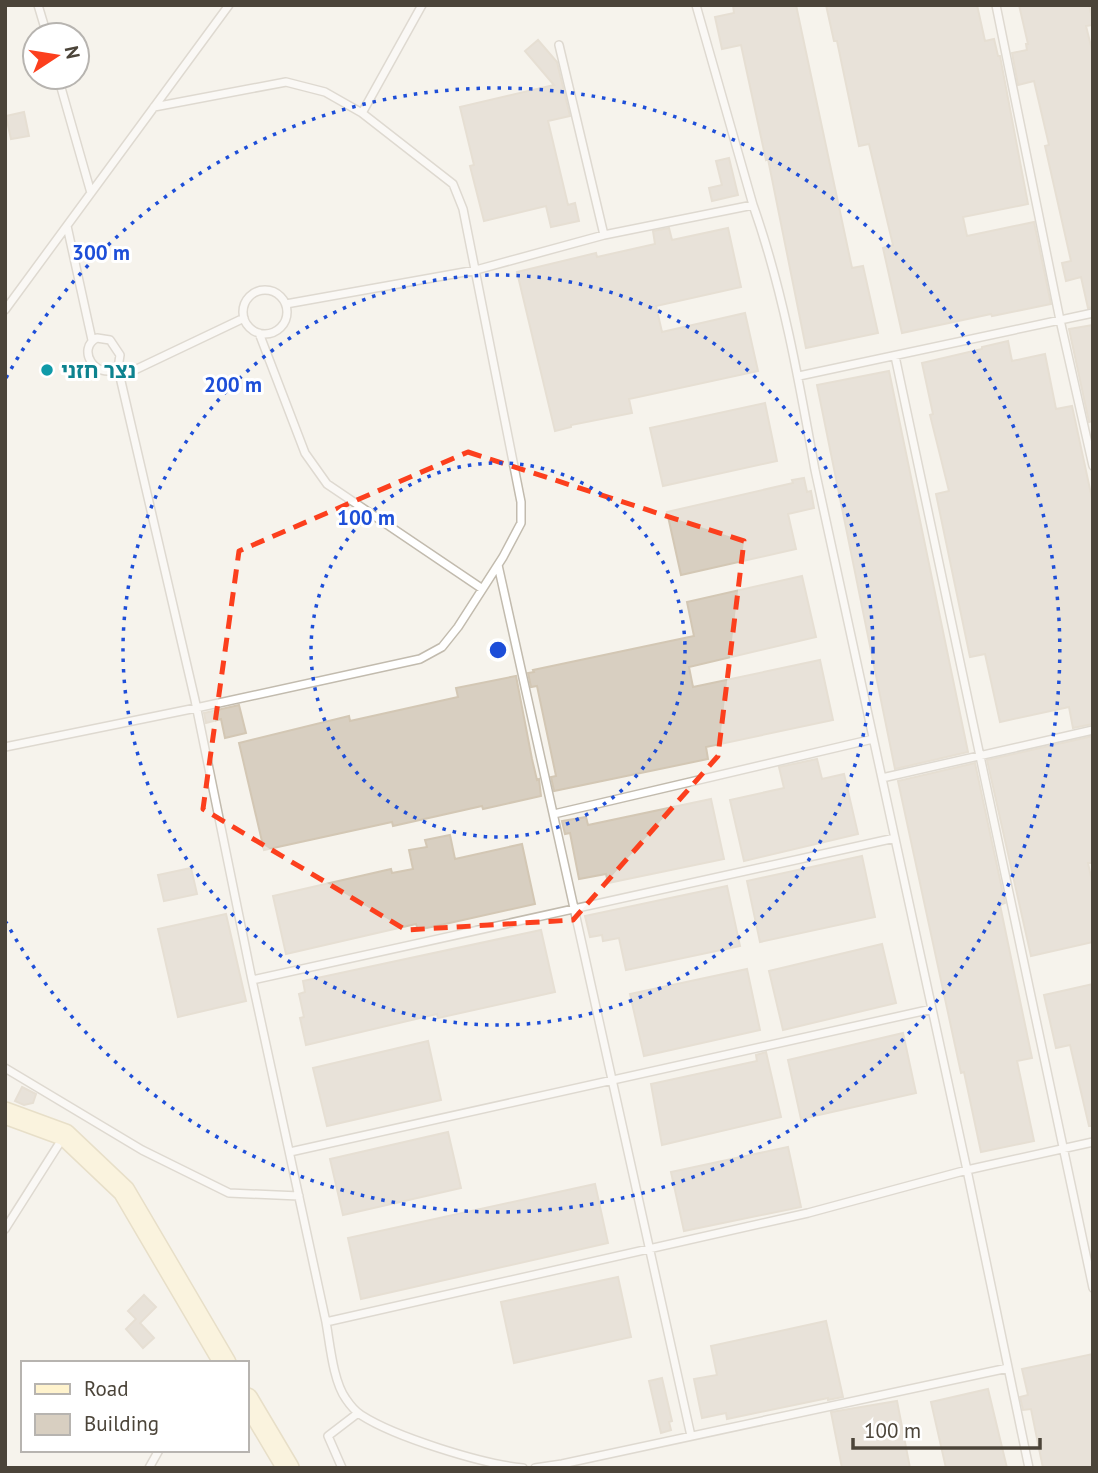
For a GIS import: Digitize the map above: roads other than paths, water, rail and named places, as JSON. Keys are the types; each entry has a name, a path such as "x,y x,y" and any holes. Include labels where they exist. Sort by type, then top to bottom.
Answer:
{"street":[{"path":"5,1113 65,1136 124,1191 218,1355"},
{"path":"248,1401 288,1468"}],"lane":[{"path":"5,310 229,5"},
{"path":"362,113 422,5"},
{"path":"696,5 763,233 799,376 815,470 1029,1468"},
{"path":"996,5 1060,320 1093,466"},
{"path":"559,45 604,235"},
{"path":"5,747 420,659 442,647 458,627 521,523 522,502 476,270 463,209 453,184 362,113 325,92 286,82 154,107"},
{"path":"62,91 91,193"},
{"path":"286,304 476,270 604,235 753,205"},
{"path":"67,226 92,340"},
{"path":"257,291 275,291 286,304 288,314 285,323 269,334 252,330 244,318 244,304 249,296 257,291"},
{"path":"799,376 1093,313"},
{"path":"244,318 118,373 95,367 88,354 92,340 104,339 110,340 116,346 121,359 118,373 197,708 252,980 335,1367 344,1397 358,1413 378,1425 441,1448 523,1468"},
{"path":"259,333 305,453 327,484 481,588"},
{"path":"895,356 1093,1287"},
{"path":"498,565 691,1436"},
{"path":"882,778 1093,730"},
{"path":"554,814 873,739"},
{"path":"252,980 895,838"},
{"path":"290,1152 932,1009"},
{"path":"5,1068 142,1150 229,1193 299,1196"},
{"path":"5,1228 65,1136"},
{"path":"326,1322 648,1247 808,1213 967,1170 1093,1142"},
{"path":"535,1468 1008,1368"},
{"path":"342,1468 328,1436 358,1413"},
{"path":"149,1468 158,1452"}],"place":[{"name":"נצר חזני","path":"47,370"}]}
